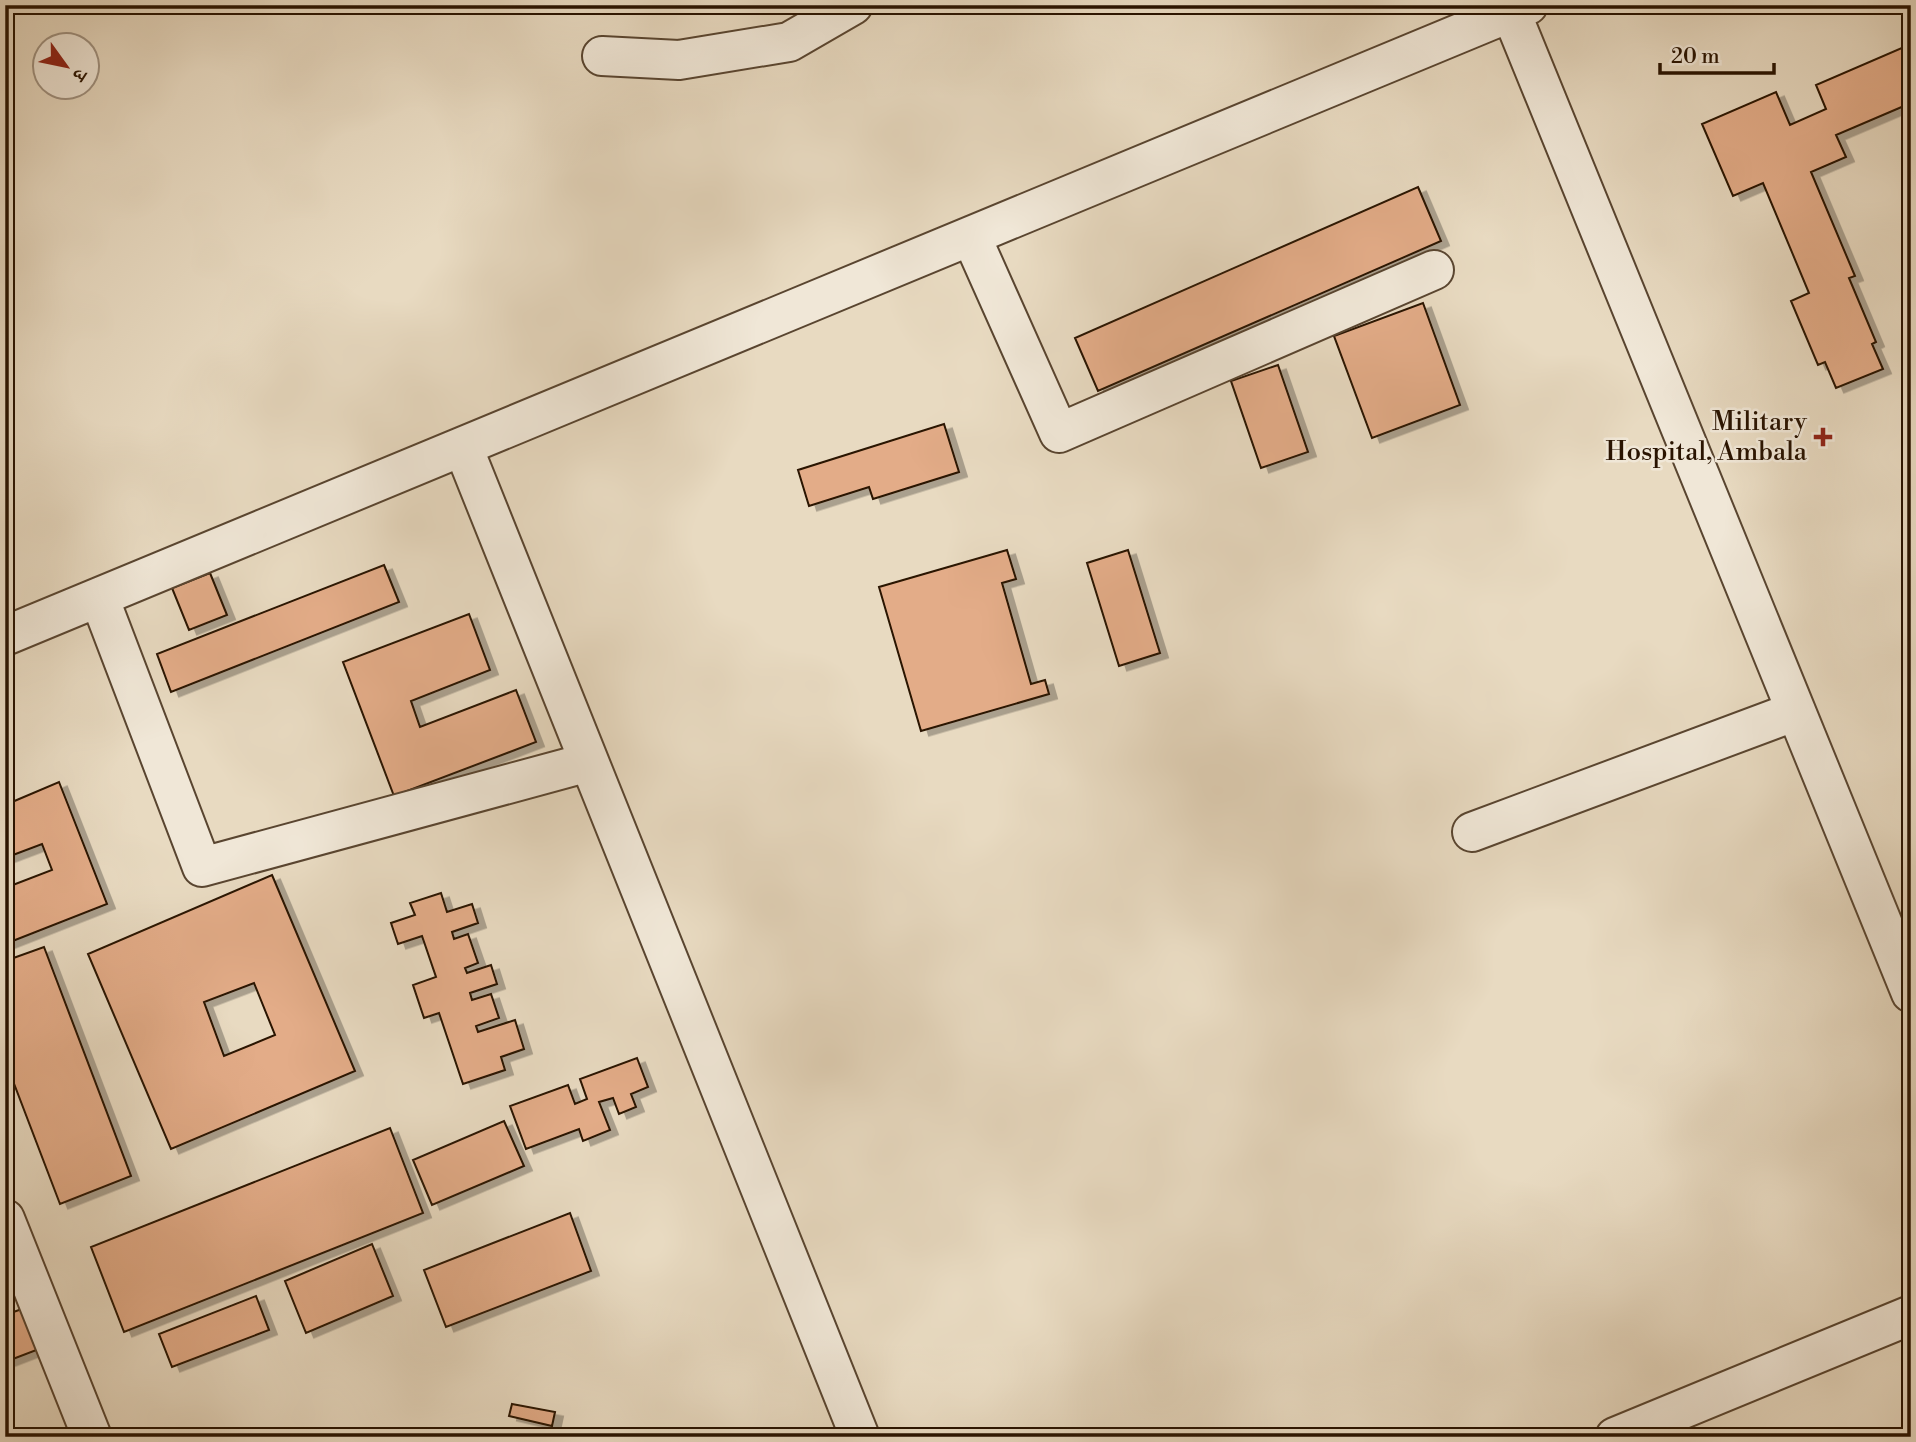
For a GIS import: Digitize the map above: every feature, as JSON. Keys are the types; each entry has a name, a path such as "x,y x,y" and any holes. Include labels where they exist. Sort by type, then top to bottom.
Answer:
{"street":[{"path":"602,56 678,60 789,42 853,5"},
{"path":"5,636 1516,8 1796,712 1911,993"},
{"path":"971,236 1059,433 1434,270"},
{"path":"463,447 860,1437"},
{"path":"99,597 202,867 589,762"},
{"path":"1472,832 1796,712"},
{"path":"5,1219 92,1437"},
{"path":"1615,1437 1911,1315"}],"building":[{"path":"1911,44 1911,103 1836,135 1846,157 1811,172 1855,276 1849,278 1876,342 1872,344 1883,369 1836,388 1825,362 1818,365 1791,301 1809,293 1763,183 1733,196 1702,124 1776,92 1790,125 1826,109 1816,85"},
{"path":"1418,187 1441,241 1098,391 1075,338"},
{"path":"1423,303 1460,405 1372,438 1334,336"},
{"path":"1278,365 1308,452 1261,468 1231,381"},
{"path":"944,424 959,472 873,499 869,487 809,506 798,470"},
{"path":"1007,550 1016,579 1002,583 1031,684 1045,680 1049,694 921,731 879,587"},
{"path":"1128,550 1160,653 1119,666 1087,563"},
{"path":"384,565 399,602 171,692 157,654"},
{"path":"210,573 227,615 189,630 172,588"},
{"path":"469,614 490,670 411,701 420,727 516,690 536,742 394,796 343,662"},
{"path":"59,782 107,904 5,944 5,888 52,870 42,844 5,858 5,805"},
{"path":"272,875 355,1071 171,1149 88,954","holes":["254,983 275,1035 224,1056 204,1002"]},
{"path":"441,893 447,912 472,904 478,923 452,932 454,939 468,934 478,963 465,968 467,973 491,965 497,984 470,993 472,1000 491,994 499,1018 476,1026 478,1032 515,1020 524,1049 501,1057 505,1070 463,1084 439,1013 424,1018 413,985 436,977 422,936 398,944 391,923 415,915 410,903"},
{"path":"44,947 131,1176 60,1204 5,1060 5,961"},
{"path":"637,1058 648,1087 631,1094 636,1107 619,1114 613,1098 599,1102 610,1130 583,1141 579,1129 526,1149 510,1106 568,1085 575,1104 587,1099 580,1079"},
{"path":"504,1121 524,1166 432,1205 413,1160"},
{"path":"390,1128 423,1213 124,1332 91,1247"},
{"path":"570,1213 591,1271 446,1327 424,1270"},
{"path":"372,1244 393,1296 306,1333 285,1281"},
{"path":"256,1296 269,1330 172,1367 159,1334"},
{"path":"33,1305 47,1346 5,1362 5,1315"},
{"path":"512,1404 555,1412 552,1426 509,1416"}],"place":[{"name":"Military Hospital, Ambala","path":"1823,437"}]}
